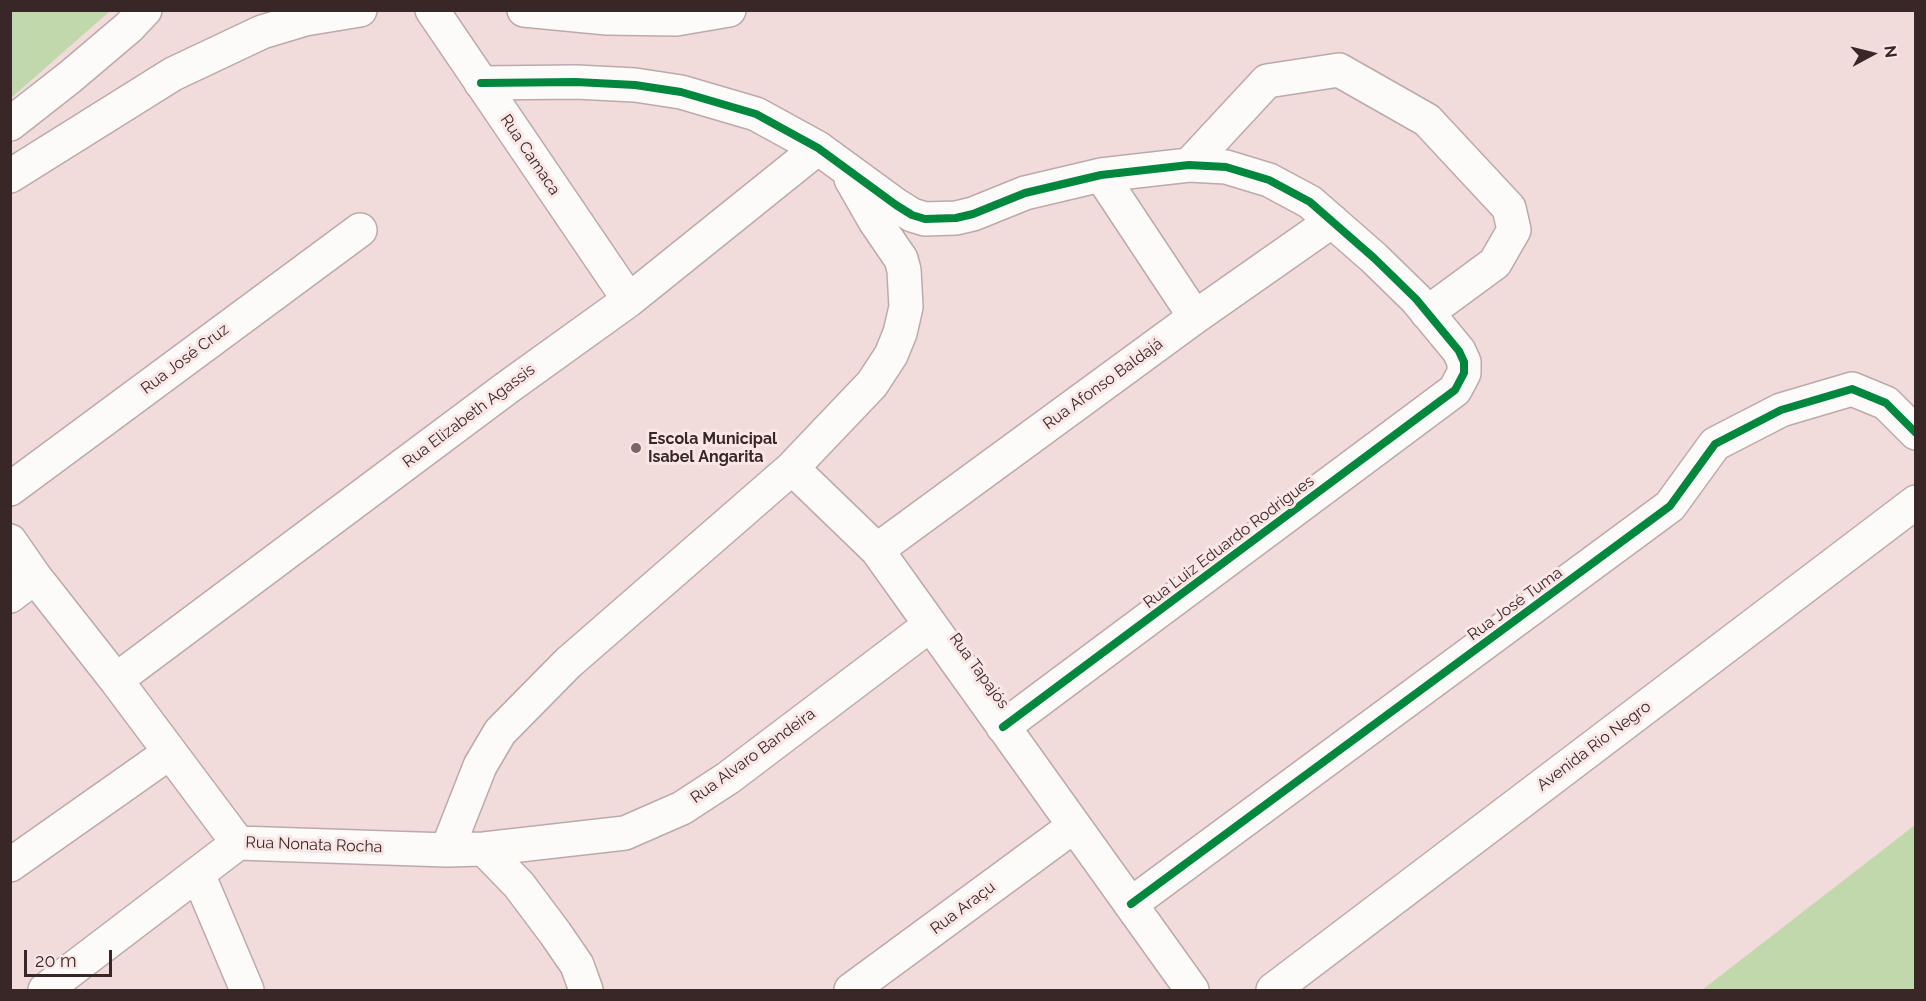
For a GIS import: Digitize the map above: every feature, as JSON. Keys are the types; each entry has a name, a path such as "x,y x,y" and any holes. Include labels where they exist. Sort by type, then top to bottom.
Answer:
{"street":[{"path":"10,124 78,70 145,10"},
{"path":"10,176 172,74 262,32 305,19 360,10"},
{"name":"Rua Camaca","path":"432,10 629,300"},
{"path":"524,10 607,18 676,19 729,10"},
{"path":"481,83 576,82 635,85 681,92 756,114 818,148 912,215 938,220 972,214 1025,193 1101,175 1189,165 1226,167 1269,180 1310,202 1374,258 1427,313 1495,263 1514,230 1509,208 1427,120 1339,70 1267,81 1189,165"},
{"name":"Rua Elizabeth Agassis","path":"116,680 508,387 629,300 818,148"},
{"path":"447,850 480,766 500,732 568,663 792,468 872,384 891,356 900,333 906,307 906,283 901,259 875,221 846,170"},
{"path":"1101,175 1195,317"},
{"name":"Rua Afonso Baldajá","path":"877,550 1195,317 1332,221"},
{"name":"Rua José Cruz","path":"10,489 360,230"},
{"name":"Rua Luiz Eduardo Rodrigues","path":"1003,727 1455,390 1464,373 1464,362 1459,351 1427,313"},
{"name":"Rua José Tuma","path":"1131,904 1670,506 1715,444 1781,410 1852,389 1886,404 1916,433"},
{"name":"Rua Tapajós","path":"792,468 877,550 1192,990"},
{"name":"Avenida Rio Negro","path":"1273,990 1916,502"},
{"name":"Rua Nonata Rocha","path":"10,541 23,586 116,680 238,843 447,850 484,849"},
{"name":"Rua Alvaro Bandeira","path":"484,849 625,833 682,808 728,778 930,625"},
{"path":"10,865 169,753"},
{"name":"Rua Araçu","path":"851,990 1074,826"},
{"path":"45,990 238,843"},
{"path":"484,849 519,885 555,933 577,965 586,990"},
{"path":"198,874 247,990"}],"green space":[{"path":"11,10 110,10 110,11 11,98"},
{"path":"1915,825 1915,990 1702,990"}],"cycle path":[{"path":"481,83 576,82 635,85 681,92 756,114 818,148 896,205 912,215 925,219 956,218 973,214 1025,193 1101,175 1189,165 1226,167 1269,180 1310,202 1374,258 1416,299 1459,351 1464,362 1464,373 1455,390 1003,727"},
{"path":"1131,904 1670,506 1715,444 1781,410 1852,389 1886,403 1916,433"}],"place":[{"name":"Escola Municipal Isabel Angarita","path":"636,448"}]}
